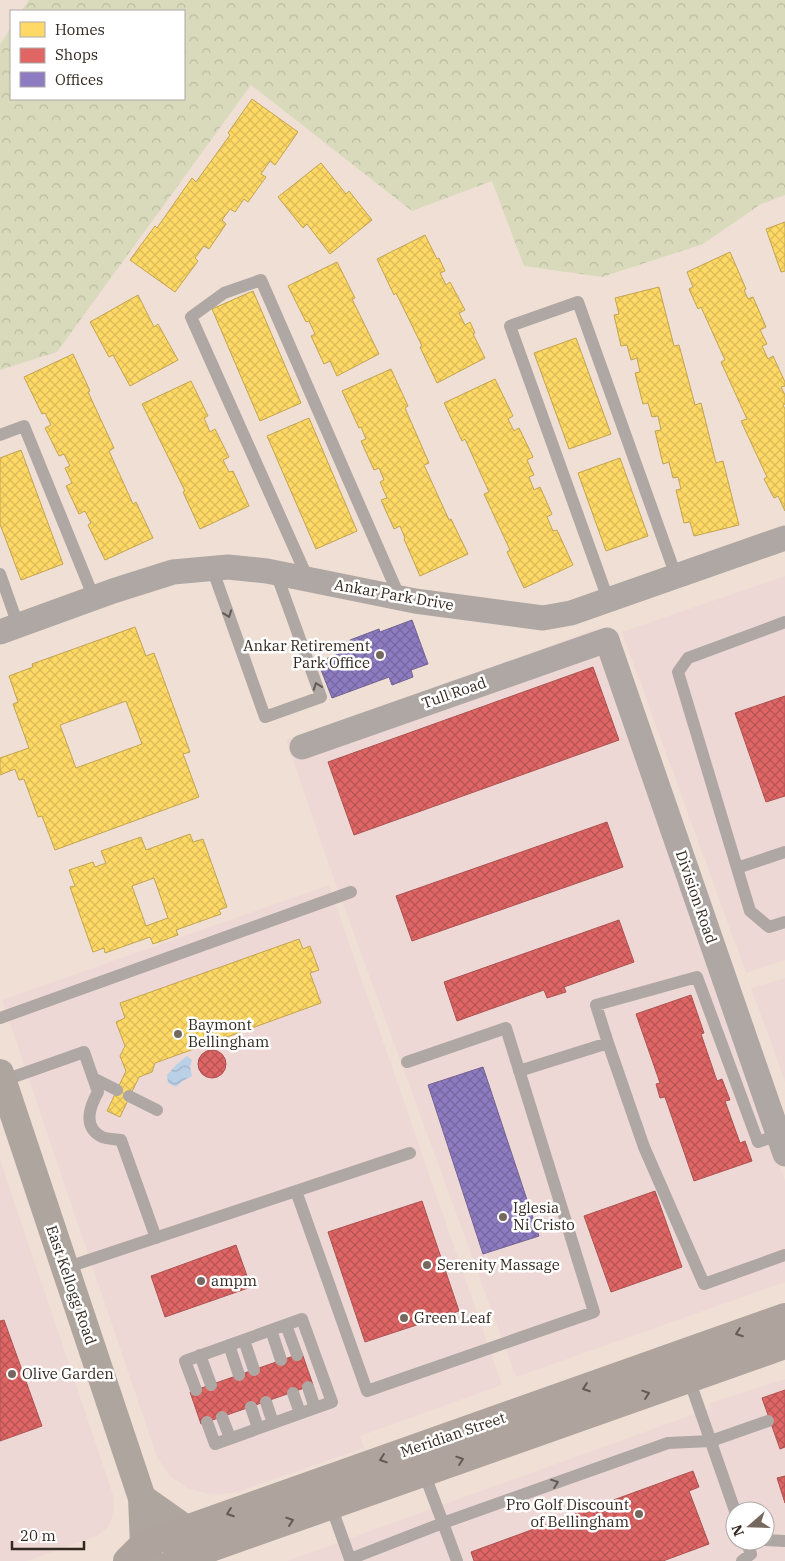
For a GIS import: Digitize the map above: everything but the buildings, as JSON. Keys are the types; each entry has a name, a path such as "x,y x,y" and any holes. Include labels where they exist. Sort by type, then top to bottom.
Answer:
{"highway":[{"name":"Meridian Street","path":"188,1551 785,1317"},
{"name":"Meridian Street","path":"140,1555 188,1551 331,1506 785,1345"}],"street":[{"name":"Ankar Park Drive","path":"9,628 173,572 228,567 276,573 400,598 543,618 571,613 785,538"},
{"name":"Tull Road","path":"302,747 607,640"},
{"name":"Division Road","path":"607,640 782,1144"},
{"name":"East Kellogg Road","path":"1,1076 142,1498 140,1555"},
{"path":"142,1498 188,1551"}],"lane":[{"path":"308,579 191,317 224,293 261,280 400,598"},
{"path":"608,600 510,326 578,302 676,576"},
{"path":"0,434 24,426 94,598"},
{"path":"212,568 265,717 321,697 276,573"},
{"path":"0,574 9,628"},
{"path":"785,622 688,658 678,672 750,911 769,927 785,922"},
{"path":"737,868 785,852"},
{"path":"0,1018 351,892"},
{"path":"782,1144 758,1142 697,977 596,1005 644,1147 704,1284 785,1255"},
{"path":"296,1191 367,1390 594,1312 506,1028 407,1062"},
{"path":"519,1071 608,1043"},
{"path":"1,1076 84,1052 98,1092 89,1111 92,1128 102,1137 121,1140 156,1238"},
{"path":"93,1078 117,1090"},
{"path":"130,1096 157,1110"},
{"path":"65,1268 410,1153"},
{"path":"196,1390 186,1361 302,1319 332,1402 214,1444 207,1422"},
{"path":"286,1325 296,1355"},
{"path":"271,1330 281,1360"},
{"path":"244,1340 254,1370"},
{"path":"229,1345 239,1375"},
{"path":"200,1356 211,1385"},
{"path":"689,1379 732,1501"},
{"path":"308,1387 315,1408"},
{"path":"293,1393 300,1413"},
{"path":"266,1402 273,1423"},
{"path":"251,1407 258,1428"},
{"path":"222,1417 230,1438"},
{"path":"331,1506 351,1560 443,1523 668,1443 711,1441 768,1421"},
{"path":"424,1473 457,1561"},
{"path":"742,1561 751,1554 750,1551"}],"shaded area":[{"path":"785,576 785,960 746,973 622,632"},
{"path":"594,630 785,1181 785,1282 516,1377 335,882 286,740"},
{"path":"329,885 502,1385 360,1436 364,1448 237,1492 212,1495 187,1488 170,1476 157,1457 2,1000"},
{"path":"785,978 785,1081 751,988"},
{"path":"0,1159 113,1495 114,1506 112,1518 107,1528 97,1536 27,1561 0,1561"},
{"path":"785,1379 785,1561 287,1561 711,1408 710,1403"}],"green space":[{"path":"29,0 785,0 785,195 761,204 703,244 602,277 524,266 492,181 412,211 251,85 57,352 0,370 0,45 10,29 10,100 185,100 185,10 22,10"}],"water":[{"path":"187,1056 192,1060 190,1067 192,1076 176,1087 168,1083 167,1075"}],"place":[{"name":"Ankar Retirement Park Office","path":"380,655"},
{"name":"Baymont Bellingham","path":"178,1034"},
{"name":"Iglesia Ni Cristo","path":"503,1217"},
{"name":"Serenity Massage","path":"427,1265"},
{"name":"ampm","path":"201,1281"},
{"name":"Green Leaf","path":"404,1318"},
{"name":"Olive Garden","path":"12,1374"},
{"name":"Pro Golf Discount of Bellingham","path":"639,1514"}]}
